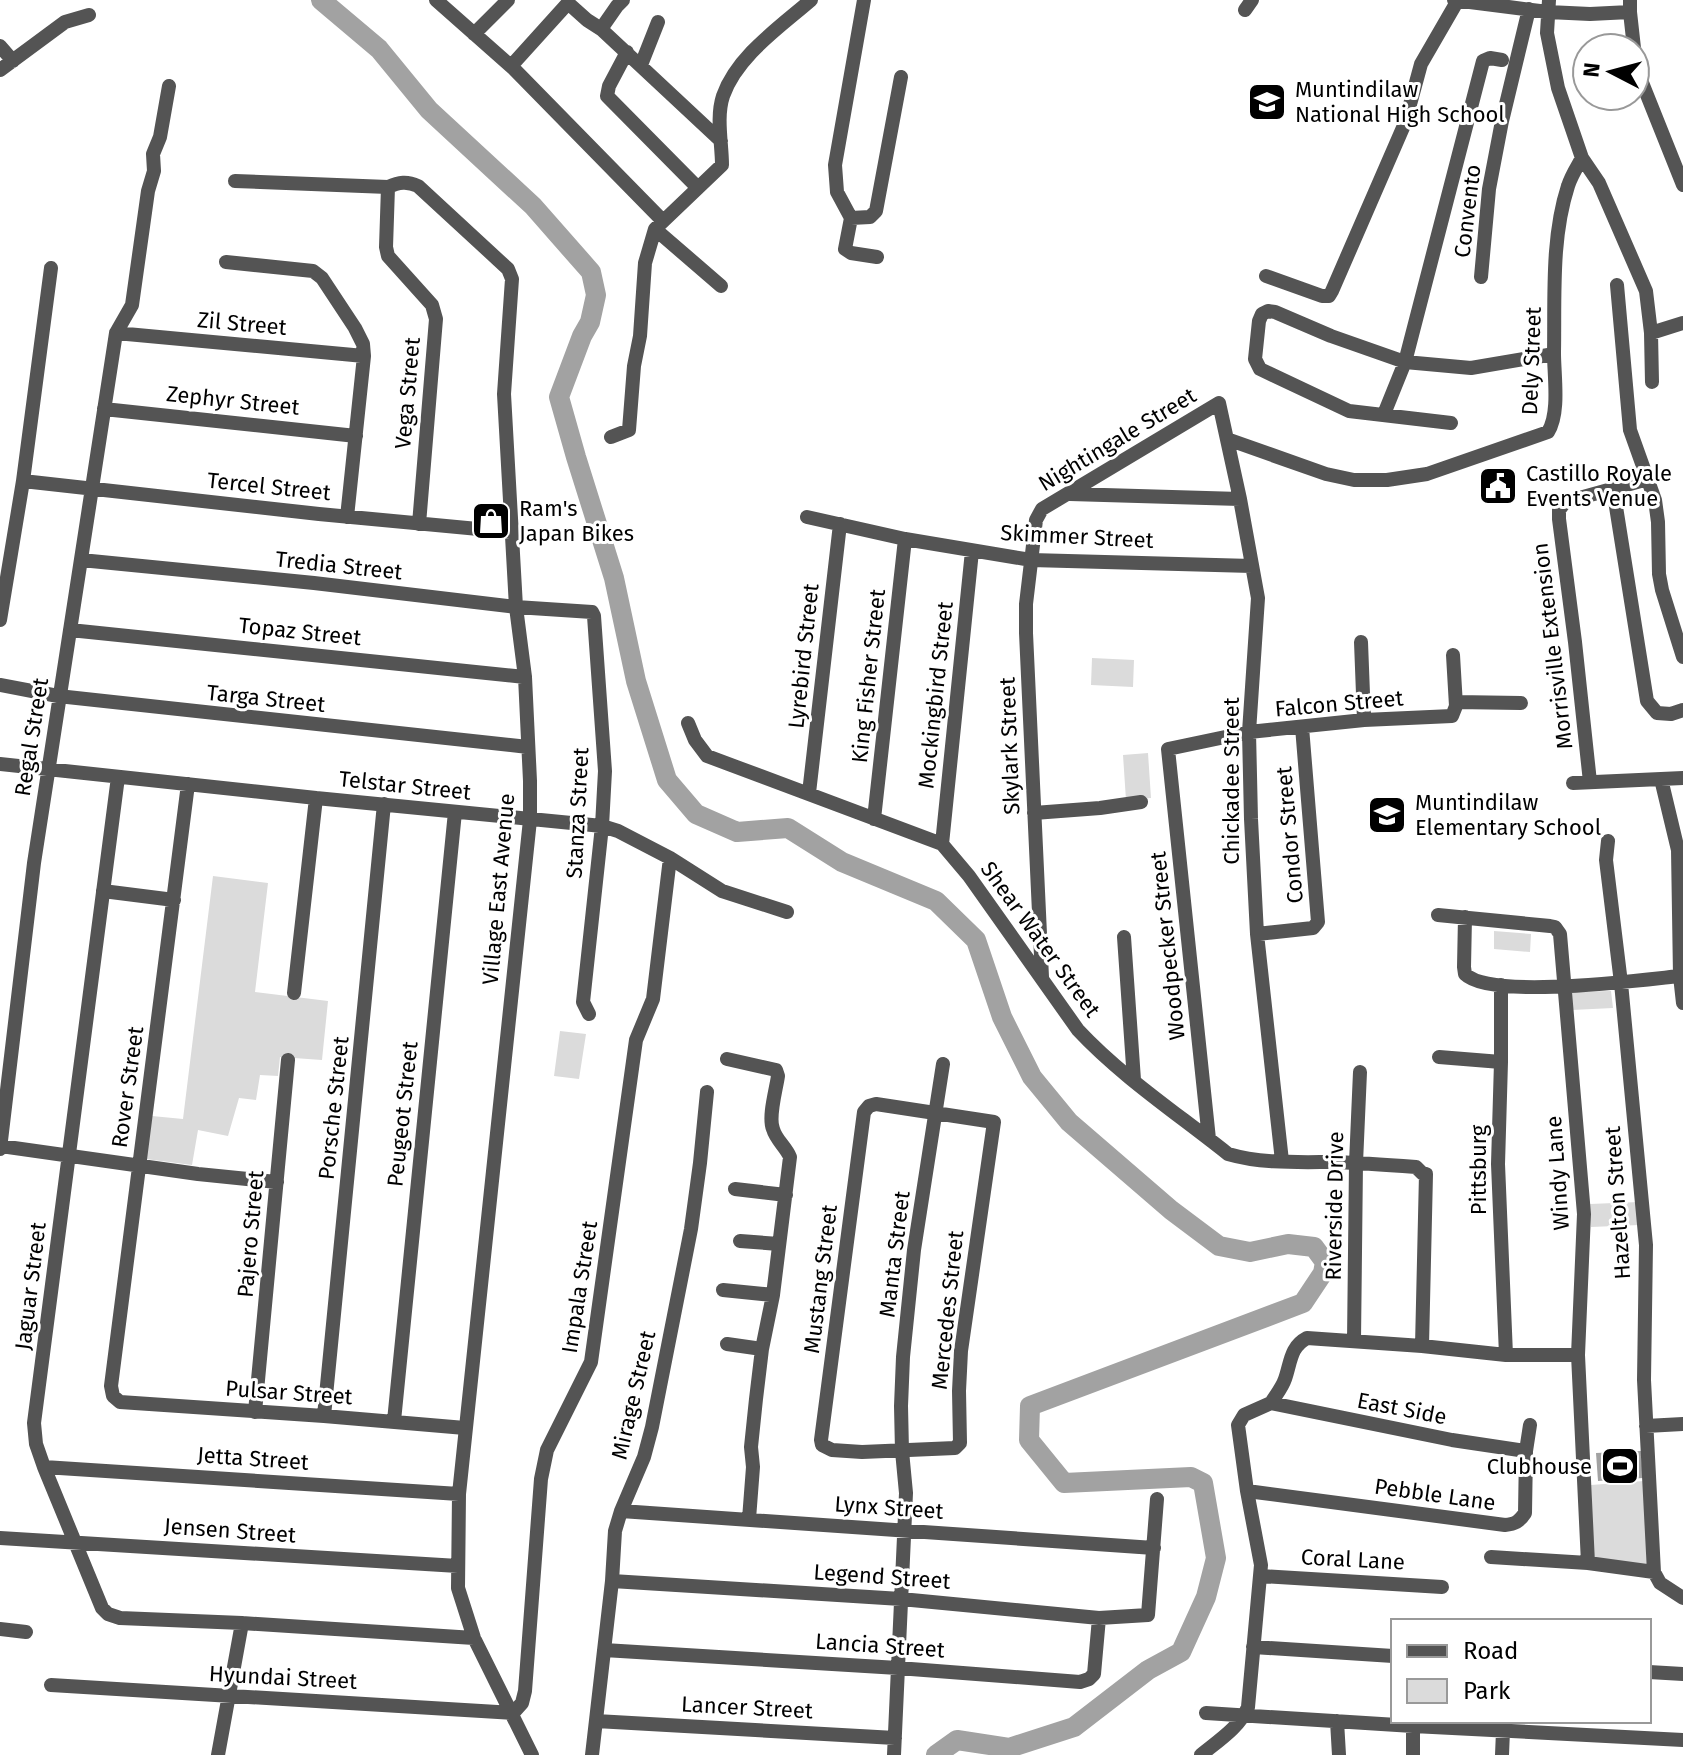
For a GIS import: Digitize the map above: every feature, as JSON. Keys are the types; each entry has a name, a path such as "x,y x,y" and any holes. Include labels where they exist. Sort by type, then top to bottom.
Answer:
{"street":[{"path":"436,0 511,66 659,225 721,286"},
{"path":"474,34 508,0"},
{"path":"601,29 623,0"},
{"path":"611,437 629,430 645,263 659,225 722,165 720,124 723,97 743,60 811,0"},
{"path":"864,0 835,165 837,192 851,218 845,249 851,253 877,257"},
{"path":"1266,276 1329,296 1405,123 1421,64 1457,0 1529,9 1549,6 1590,14 1630,6 1633,32"},
{"path":"511,66 566,2 627,52 721,141"},
{"path":"1549,6 1547,33 1558,88 1582,158 1599,183 1646,291 1652,382"},
{"name":"Convento","path":"1481,277 1489,189 1529,9"},
{"path":"0,70 65,22 89,15"},
{"path":"641,65 658,22"},
{"path":"0,46 13,61"},
{"path":"627,52 607,96 698,188"},
{"path":"1384,414 1405,362 1483,61 1490,58 1502,60"},
{"path":"851,218 870,217 876,211 901,77"},
{"name":"Regal Street","path":"0,1147 34,863 58,696 116,333 132,305 148,191 154,171 153,154 160,137 169,86"},
{"path":"1651,105 1683,185"},
{"name":"Dely Street","path":"1232,441 1294,464 1354,480 1387,480 1427,474 1548,432 1553,423 1555,393 1559,226 1569,183 1582,158"},
{"name":"Village East Avenue","path":"235,181 388,187 410,183 418,186 508,269 512,279 504,394 516,607 525,677 530,820 465,1428 459,1494 458,1588 474,1638 532,1755"},
{"name":"Vega Street","path":"388,187 388,256 432,305 436,319 419,524"},
{"path":"226,262 306,269 318,275 363,344 347,517"},
{"path":"0,620 23,481 51,268"},
{"path":"1617,285 1630,430 1655,500 1660,582 1683,657"},
{"path":"1451,423 1349,411 1260,369 1255,359 1262,314 1275,312 1405,362 1471,368 1554,354"},
{"path":"1651,333 1683,323"},
{"name":"Zil Street","path":"116,333 364,356"},
{"name":"Chickadee Street","path":"1219,403 1232,441 1258,598 1249,732 1251,819 1257,934 1282,1161"},
{"name":"Nightingale Street","path":"1039,514 1042,509 1219,403"},
{"name":"Zephyr Street","path":"104,409 356,436"},
{"path":"1648,479 1613,488 1647,701 1657,713 1671,714 1683,710"},
{"name":"Tercel Street","path":"23,481 511,532"},
{"name":"Morrisville Extension","path":"1590,782 1559,519 1561,505 1565,502 1613,488"},
{"path":"1070,494 1240,499"},
{"name":"Skylark Street","path":"1039,514 1026,604 1026,633 1042,977"},
{"name":"Skimmer Street","path":"807,517 905,539 1031,560 1252,566"},
{"name":"Lyrebird Street","path":"809,793 840,524"},
{"name":"King Fisher Street","path":"874,819 905,539"},
{"name":"Mockingbird Street","path":"942,844 972,551"},
{"name":"Tredia Street","path":"81,560 516,607 592,612"},
{"name":"Stanza Street","path":"589,1014 583,1002 605,771 592,612"},
{"name":"Topaz Street","path":"70,630 525,677"},
{"path":"1361,642 1364,720"},
{"path":"1453,655 1456,702 1521,703"},
{"name":"Targa Street","path":"0,685 58,696 528,747"},
{"name":"Falcon Street","path":"1168,749 1249,732 1364,720 1449,718 1454,714 1456,702"},
{"name":"Shear Water Street","path":"688,723 695,740 707,756 942,844 969,876 1093,1047 1228,1154 1282,1161 1416,1167 1426,1174 1422,1346"},
{"name":"Condor Street","path":"1257,934 1313,928 1318,922 1302,727"},
{"name":"Woodpecker Street","path":"1168,749 1209,1139"},
{"name":"Telstar Street","path":"0,764 602,826 670,858 722,891 787,912"},
{"name":"Jaguar Street","path":"118,777 34,1423 36,1444 44,1467 102,1608 120,1618 474,1638"},
{"path":"1573,783 1683,778"},
{"path":"1661,779 1680,850 1680,976 1683,1003"},
{"name":"Rover Street","path":"113,1396 111,1386 188,784"},
{"path":"294,993 316,798"},
{"path":"1034,813 1141,802"},
{"name":"Porsche Street","path":"324,1416 384,804"},
{"name":"Peugeot Street","path":"394,1421 455,812"},
{"name":"Hazelton Street","path":"1608,841 1606,860 1646,1245 1644,1380 1654,1572"},
{"name":"Impala Street","path":"513,1713 522,1703 525,1691 541,1479 547,1450 585,1377 593,1351 636,1040 653,999 670,858"},
{"path":"103,891 174,900"},
{"path":"1438,915 1465,917 1465,974 1474,981 1564,988 1680,976"},
{"name":"Windy Lane","path":"1465,917 1555,927 1560,934 1584,1214 1578,1355 1588,1563"},
{"path":"1124,937 1134,1080"},
{"name":"Pittsburg","path":"1501,985 1498,1164 1506,1355"},
{"path":"1439,1057 1501,1062"},
{"path":"727,1059 776,1070 773,1129 790,1157 773,1295 762,1349 751,1447 753,1467 749,1519"},
{"name":"Pajero Street","path":"255,1412 288,1060"},
{"name":"Manta Street","path":"894,1755 906,1493 901,1406 903,1357 914,1250 943,1064"},
{"name":"Riverside Drive","path":"1354,1341 1360,1072"},
{"name":"Mirage Street","path":"592,1755 615,1531 644,1457 652,1427 691,1229 707,1092"},
{"name":"Mustang Street","path":"902,1451 832,1450 822,1445 821,1440 859,1110 876,1104 994,1122"},
{"name":"Mercedes Street","path":"902,1451 955,1448 960,1443 961,1351 994,1122"},
{"path":"0,1147 210,1176 277,1182"},
{"path":"735,1189 786,1195"},
{"path":"740,1241 779,1244"},
{"path":"723,1290 773,1295"},
{"path":"1207,1753 1245,1716 1248,1707 1261,1576 1238,1425 1244,1415 1271,1403 1284,1381 1292,1353 1302,1340 1422,1346 1506,1355 1578,1355"},
{"path":"727,1344 762,1349"},
{"name":"Pulsar Street","path":"113,1396 120,1402 465,1428"},
{"name":"East Side","path":"1271,1403 1452,1440 1526,1451"},
{"path":"1646,1426 1683,1424"},
{"name":"Pebble Lane","path":"1247,1491 1513,1524 1520,1521 1525,1513 1526,1451 1530,1425"},
{"name":"Jetta Street","path":"44,1467 459,1494"},
{"path":"1154,1548 1157,1499"},
{"name":"Lynx Street","path":"621,1511 1154,1548"},
{"name":"Jensen Street","path":"0,1538 458,1566"},
{"name":"Legend Street","path":"612,1581 901,1599 1099,1618 1148,1615 1154,1548"},
{"path":"1491,1557 1588,1563 1654,1572 1660,1583 1683,1598"},
{"name":"Coral Lane","path":"1261,1576 1442,1587"},
{"name":"Lancia Street","path":"604,1650 1086,1681 1094,1674 1099,1618"},
{"path":"218,1755 242,1623"},
{"path":"0,1629 26,1632"},
{"path":"1253,1647 1391,1656"},
{"path":"1651,1672 1683,1674"},
{"name":"Hyundai Street","path":"51,1685 513,1713"},
{"path":"1206,1713 1683,1740"},
{"name":"Lancer Street","path":"596,1721 895,1738"},
{"path":"1337,1721 1339,1755"},
{"path":"1413,1726 1413,1755"},
{"path":"1502,1755 1503,1731"}],"green space":[{"path":"1092,658 1134,660 1133,687 1091,685"},
{"path":"1148,753 1151,798 1126,800 1123,755"},
{"path":"213,876 268,883 255,992 328,1001 322,1060 280,1057 278,1076 260,1075 256,1100 239,1098 228,1136 198,1130 192,1165 146,1159 152,1116 183,1119"},
{"path":"1494,931 1531,934 1530,952 1494,949"},
{"path":"1611,991 1613,1008 1572,1010 1570,992"},
{"path":"560,1031 586,1034 579,1079 554,1076"},
{"path":"1639,1202 1639,1225 1591,1227 1590,1204"},
{"path":"1644,1481 1649,1566 1593,1558 1591,1485"}],"shaded area":[{"name":"Clubhouse","path":"1641,1451 1643,1478 1598,1481 1596,1453"}],"waterway":[{"path":"321,0 379,49 429,110 533,206 591,272 596,295 590,322 559,397 614,578 636,681 667,780 696,814 737,832 788,828 842,862 936,901 976,940 1002,1017 1032,1077 1069,1122 1171,1210 1219,1246 1250,1252 1288,1244 1314,1247 1325,1262 1323,1273 1303,1303 1030,1406 1029,1440 1064,1483 1191,1477 1203,1483 1216,1558 1206,1597 1181,1652 1148,1670 1074,1727 1009,1748 957,1740 936,1755"}],"place":[{"name":"Muntindilaw National High School","path":"1267,102"},
{"name":"Castillo Royale Events Venue","path":"1498,486"},
{"name":"Ram's Japan Bikes","path":"491,521"},
{"name":"Muntindilaw Elementary School","path":"1387,815"},
{"name":"Clubhouse","path":"1620,1466"}]}
